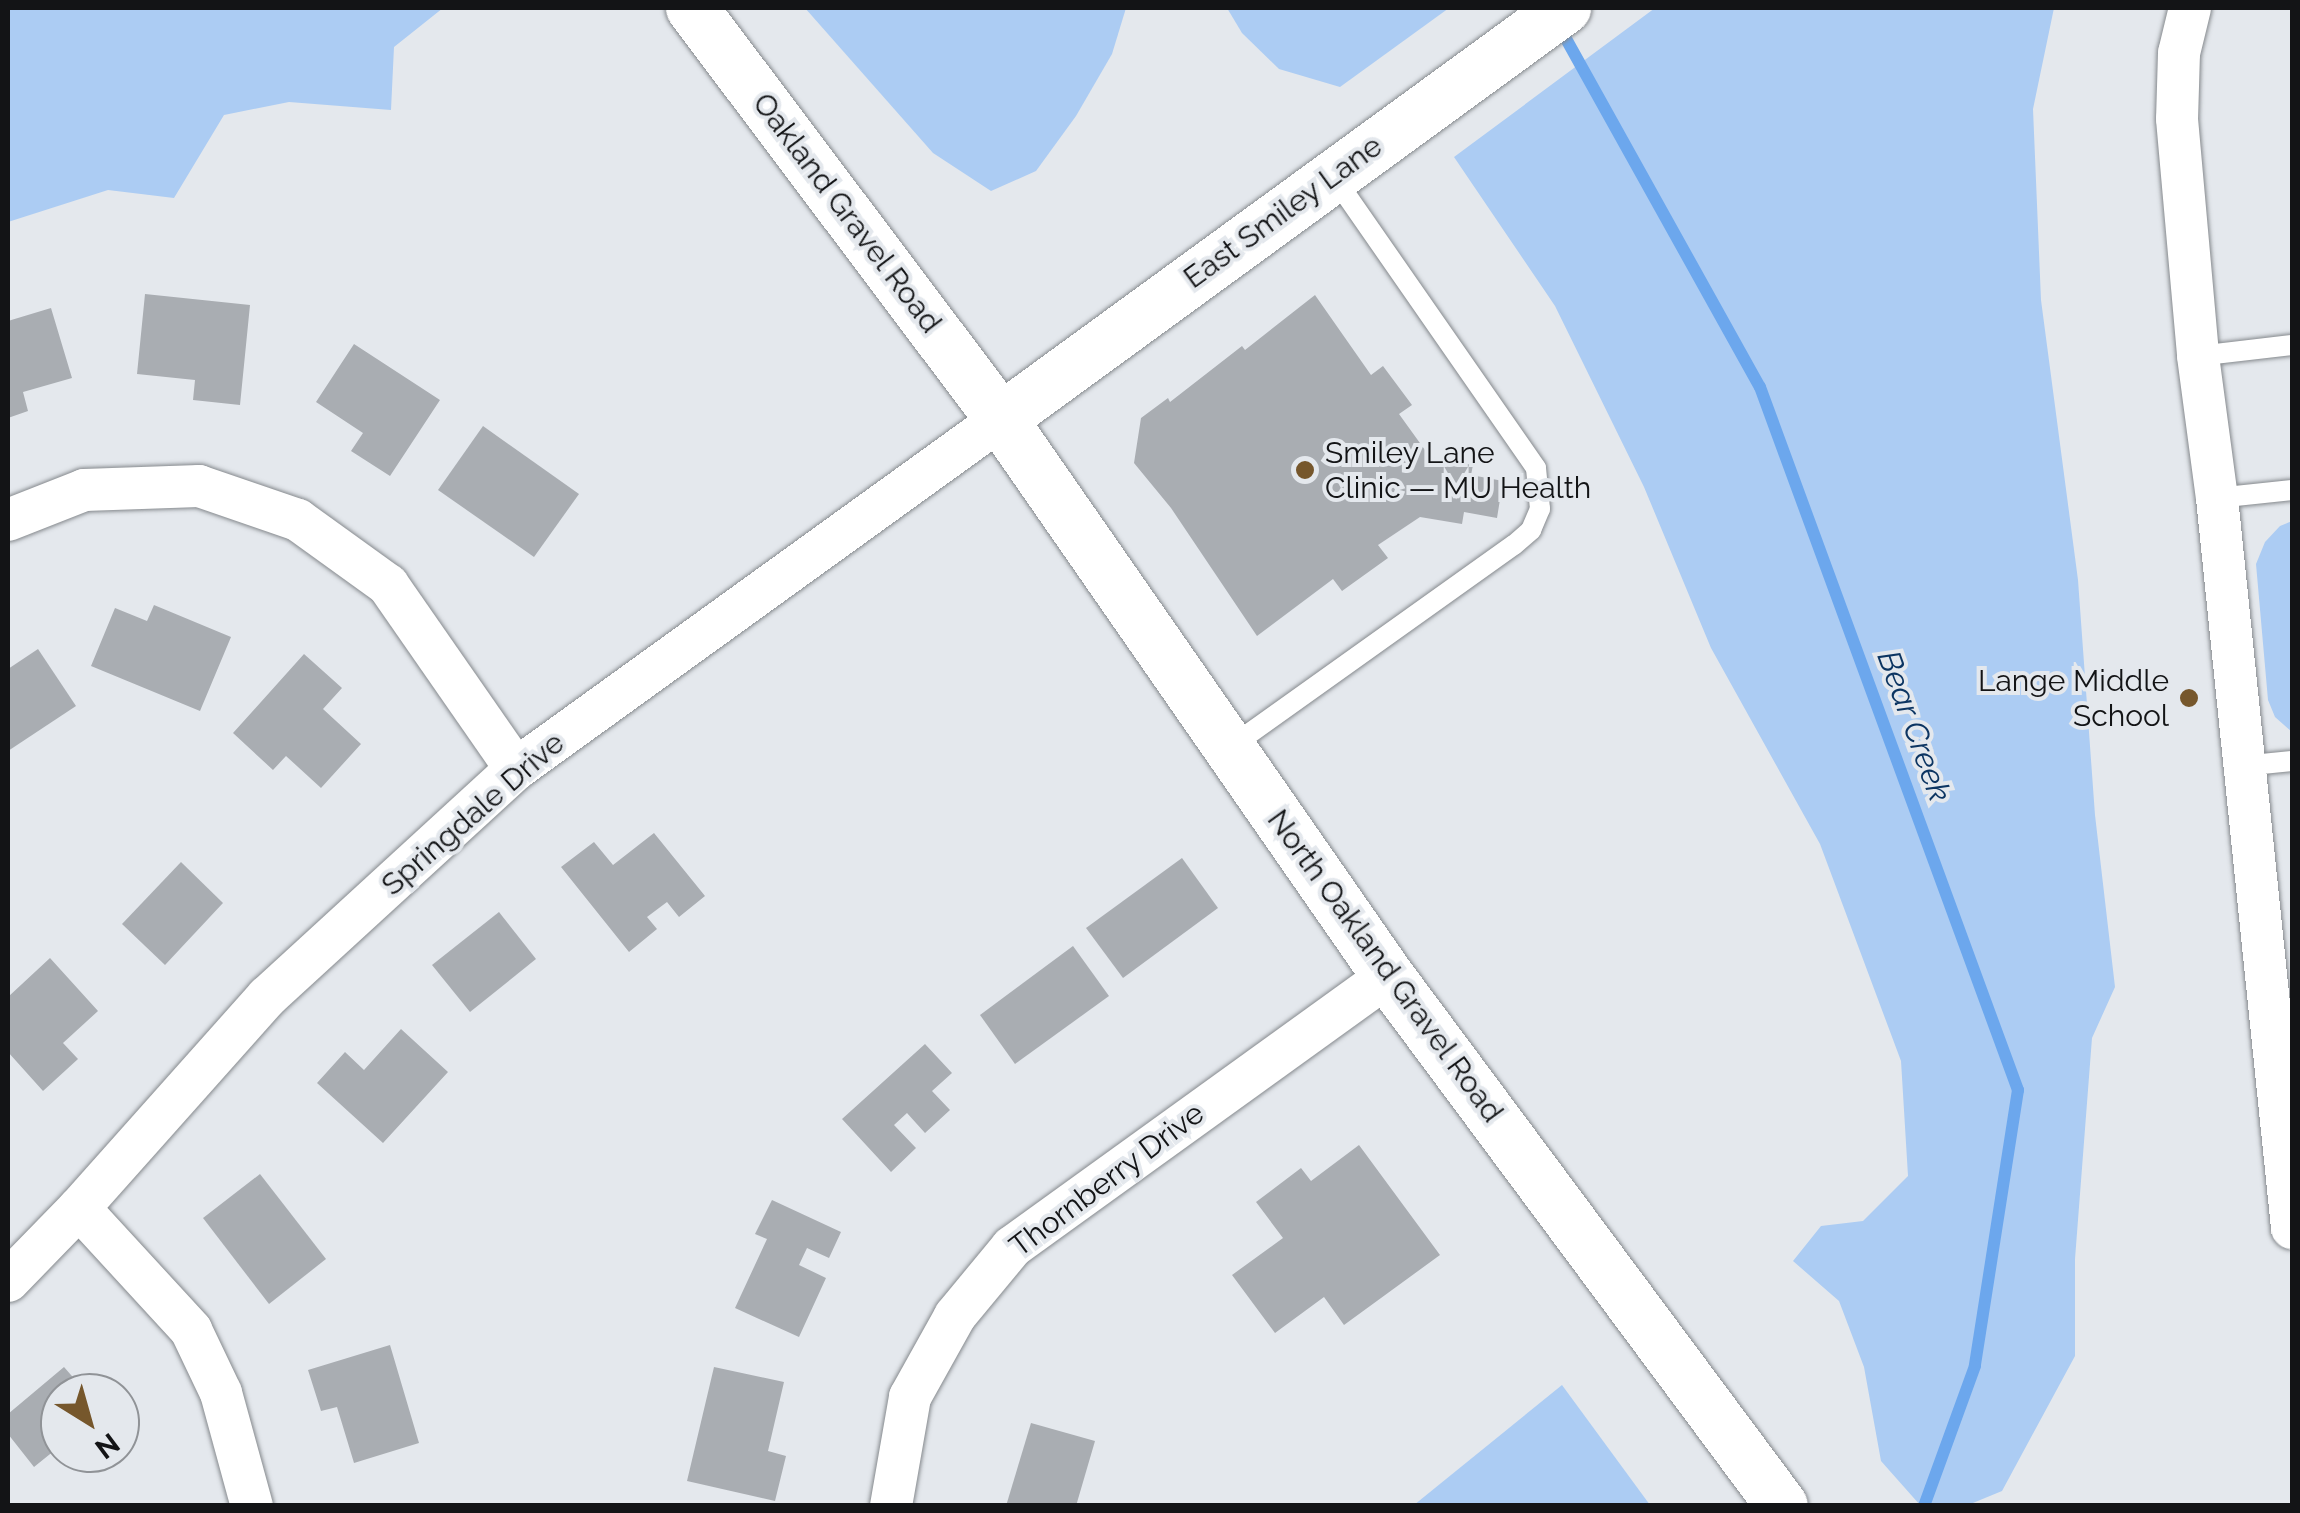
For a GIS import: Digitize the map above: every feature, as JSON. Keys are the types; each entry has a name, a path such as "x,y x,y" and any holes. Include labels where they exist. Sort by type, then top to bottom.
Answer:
{"street":[{"name":"Oakland Gravel Road","path":"692,8 1001,418"},
{"name":"East Smiley Lane","path":"1001,418 1565,8"},
{"path":"2190,8 2178,53 2178,119 2198,356 2217,498 2292,1228"},
{"name":"North Oakland Gravel Road","path":"1001,418 1388,976 1782,1506"},
{"name":"Springdale Drive","path":"8,1280 78,1208 267,996 516,769 1001,418"},
{"path":"8,520 84,490 199,486 298,520 388,586 516,769"},
{"name":"Thornberry Drive","path":"891,1506 910,1397 955,1316 1012,1246 1388,976"},
{"path":"78,1208 191,1330 221,1392 252,1506"}],"lane":[{"path":"1230,748 1514,544 1531,530 1540,509 1536,468 1332,175"},
{"path":"2198,356 2292,345"},
{"path":"2217,498 2292,490"},
{"path":"2242,766 2292,761"}],"shaded area":[{"path":"8,8 443,8 394,47 391,110 289,102 224,115 174,198 108,190 8,222"},
{"path":"805,8 1126,8 1112,54 1076,116 1036,171 991,191 933,153"},
{"path":"1227,8 1449,8 1340,87 1279,69 1242,33"},
{"path":"1655,8 2054,8 2033,109 2041,300 2078,580 2095,815 2115,987 2092,1038 2075,1259 2075,1356 2002,1491 1968,1505 1920,1505 1881,1461 1864,1367 1839,1301 1793,1261 1821,1226 1863,1221 1908,1176 1901,1061 1820,844 1711,648 1644,487 1555,306 1454,157"},
{"path":"2292,521 2292,732 2275,717 2268,700 2256,564 2265,542 2280,526"},
{"path":"1562,1385 1650,1505 1414,1505"}],"building":[{"path":"145,294 250,305 240,405 193,400 195,380 137,374"},
{"name":"Smiley Lane Clinic — MU Health","path":"1315,295 1371,375 1383,366 1412,405 1399,414 1430,457 1473,465 1471,475 1503,481 1497,518 1464,512 1462,524 1420,517 1378,545 1388,558 1342,591 1333,579 1257,636 1171,508 1134,463 1141,418 1168,398 1170,402 1242,346 1245,350"},
{"path":"51,308 72,378 23,392 28,411 8,418 8,321"},
{"path":"354,344 440,400 390,476 351,451 363,433 316,402"},
{"path":"483,426 579,494 534,557 438,490"},
{"path":"154,605 231,637 200,711 91,666 115,608 147,621"},
{"path":"38,649 76,706 8,751 8,669"},
{"path":"304,654 342,688 323,709 361,744 321,788 286,756 273,770 233,733"},
{"path":"654,833 705,896 679,917 667,902 647,917 657,929 629,952 561,867 594,842 613,865"},
{"path":"1182,858 1218,908 1123,978 1086,928"},
{"path":"181,862 223,903 165,965 122,924"},
{"path":"499,912 536,959 470,1012 432,965"},
{"path":"1073,946 1109,996 1015,1064 980,1015"},
{"path":"50,958 98,1011 63,1043 78,1059 43,1091 8,1052 8,997"},
{"path":"401,1029 448,1072 383,1143 317,1083 345,1052 364,1070"},
{"path":"925,1044 952,1073 932,1091 950,1110 925,1133 907,1113 894,1125 916,1148 891,1172 842,1119"},
{"path":"1359,1145 1440,1255 1344,1325 1324,1297 1275,1333 1232,1275 1283,1238 1256,1202 1301,1168 1311,1181"},
{"path":"260,1174 326,1259 269,1304 203,1218"},
{"path":"772,1200 841,1232 829,1258 807,1248 799,1265 826,1278 799,1337 735,1308 767,1239 755,1234"},
{"path":"390,1345 419,1443 354,1463 337,1407 321,1411 308,1370"},
{"path":"714,1367 784,1382 768,1451 786,1456 775,1501 687,1481"},
{"path":"40,1387 40,1462 34,1467 8,1434 8,1414"},
{"path":"1031,1423 1095,1441 1076,1506 1006,1506"}],"waterway":[{"name":"Bear Creek","path":"1560,28 1760,387 2018,1090 1975,1366 1924,1506"}],"place":[{"name":"Smiley Lane Clinic — MU Health","path":"1305,470"},
{"name":"Lange Middle School","path":"2189,698"}]}
